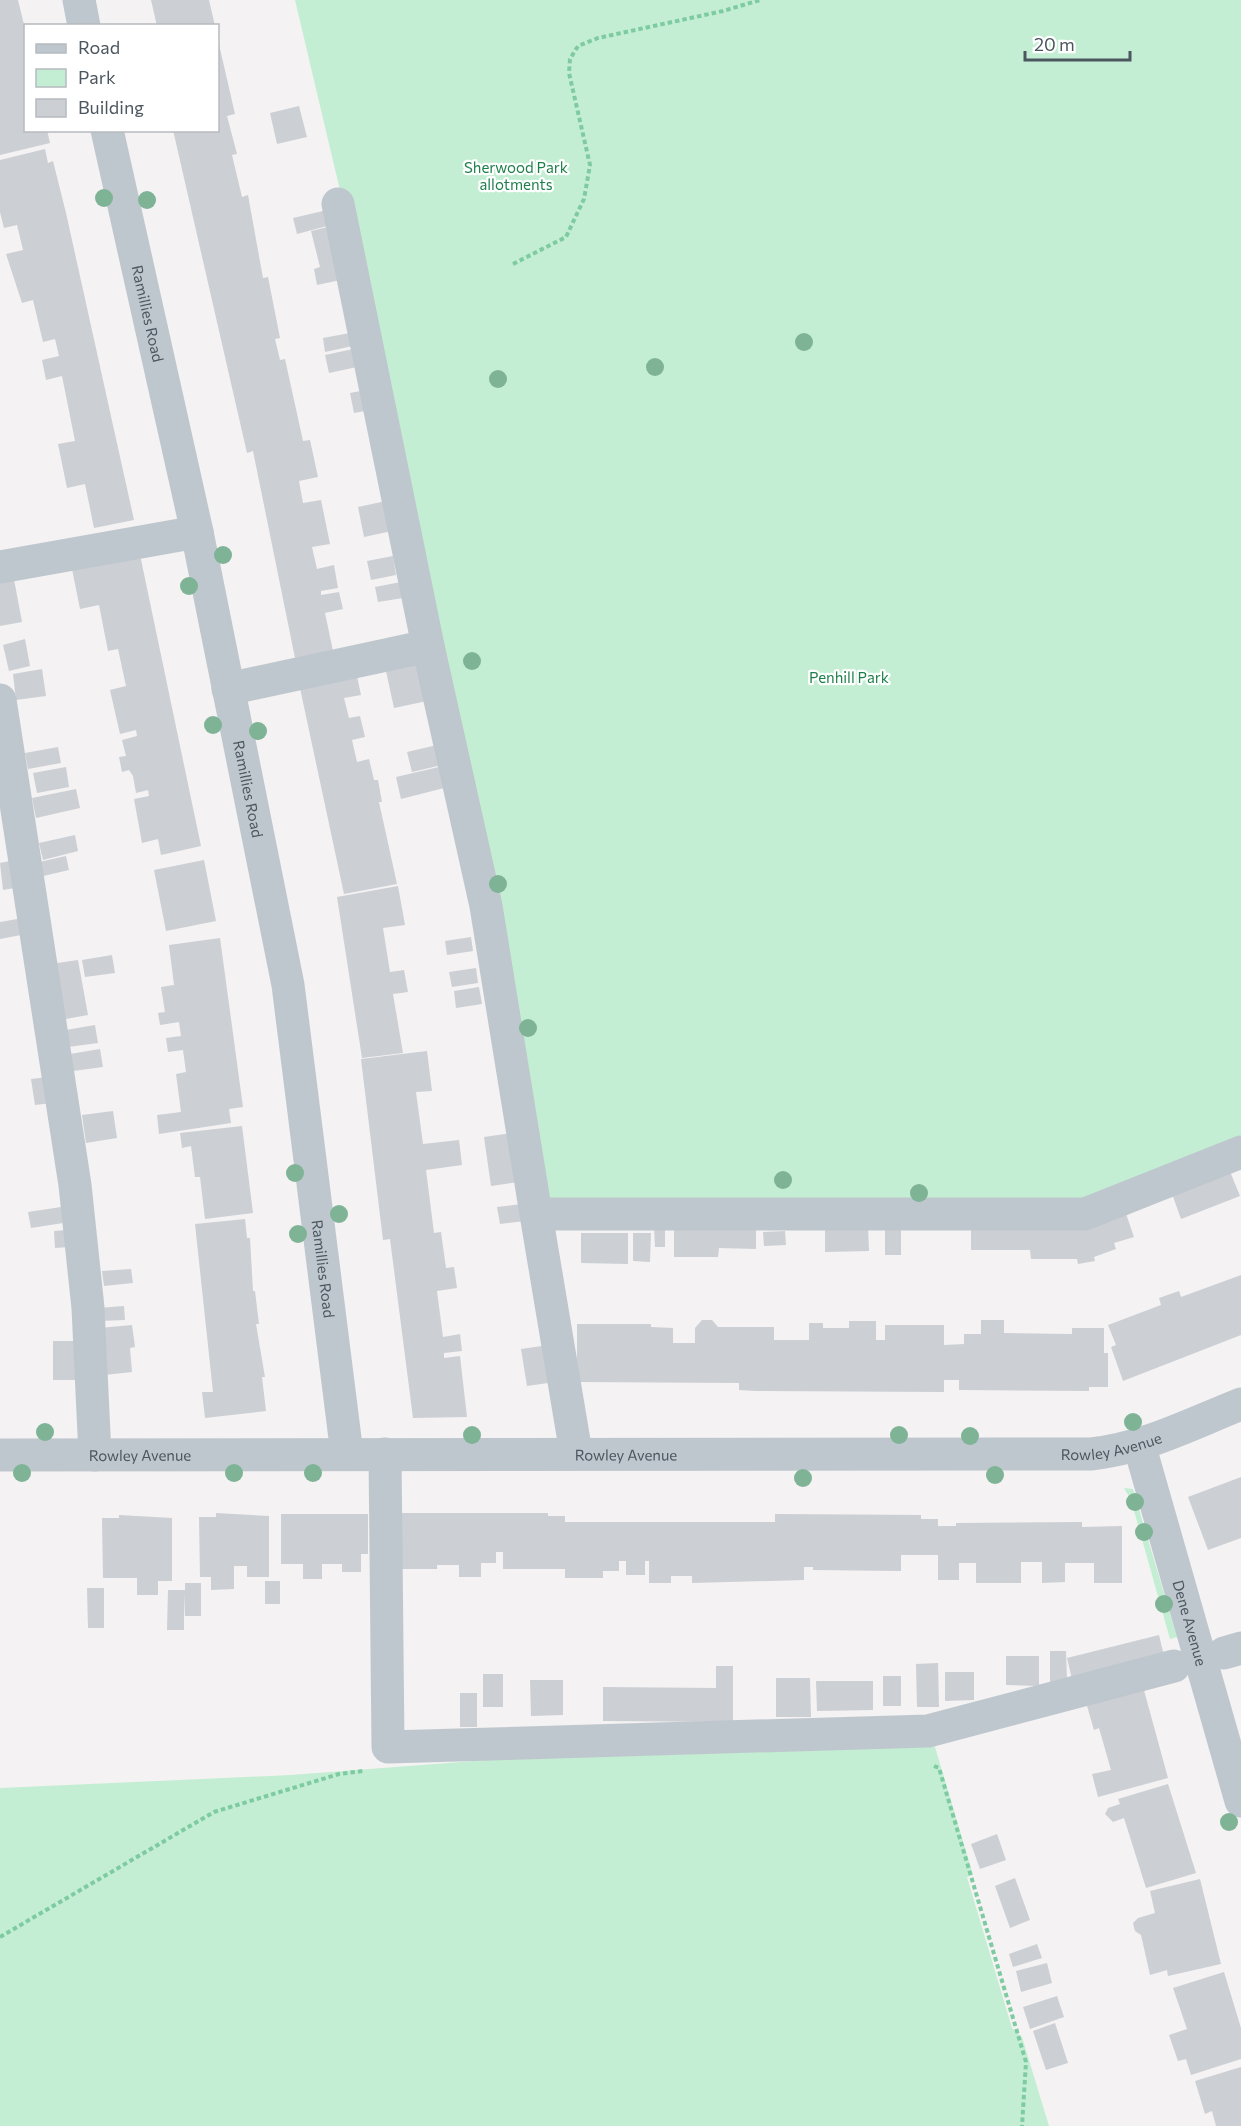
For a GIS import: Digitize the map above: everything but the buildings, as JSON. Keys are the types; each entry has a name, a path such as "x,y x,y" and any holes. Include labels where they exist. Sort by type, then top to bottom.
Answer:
{"street":[{"path":"79,0 84,24"},
{"name":"Ramillies Road","path":"108,132 197,532 288,985 347,1454"},
{"path":"338,204 428,646 486,906 576,1453"},
{"path":"0,567 197,532"},
{"path":"228,689 428,646"},
{"path":"0,700 75,1185 88,1308 95,1455"},
{"path":"536,1214 1085,1214 1241,1152"},
{"name":"Rowley Avenue","path":"0,1455 1091,1454 1115,1452 1241,1404"},
{"name":"Dene Avenue","path":"1139,1444 1241,1801"},
{"path":"385,1454 388,1747 928,1731 1174,1666"}],"path":[{"path":"513,264 566,237 584,199 590,165 569,73 570,58 578,46 598,38 723,11 760,0"},
{"path":"930,1764 939,1768 1026,2062 1022,2126"},
{"path":"0,1937 214,1812 286,1790"}],"green space":[{"name":"Penhill Park","path":"295,0 1241,0 1241,1143 1082,1207 552,1205 538,1169 387,389"},
{"path":"1124,1488 1133,1489 1177,1637 1170,1639 1131,1500"},
{"path":"933,1740 973,1875 967,1877 1012,2028 1022,2037 1049,2126 0,2126 0,1788 291,1775 566,1754"}],"park label":[{"name":"Sherwood Park allotments","path":"516,176"}]}
